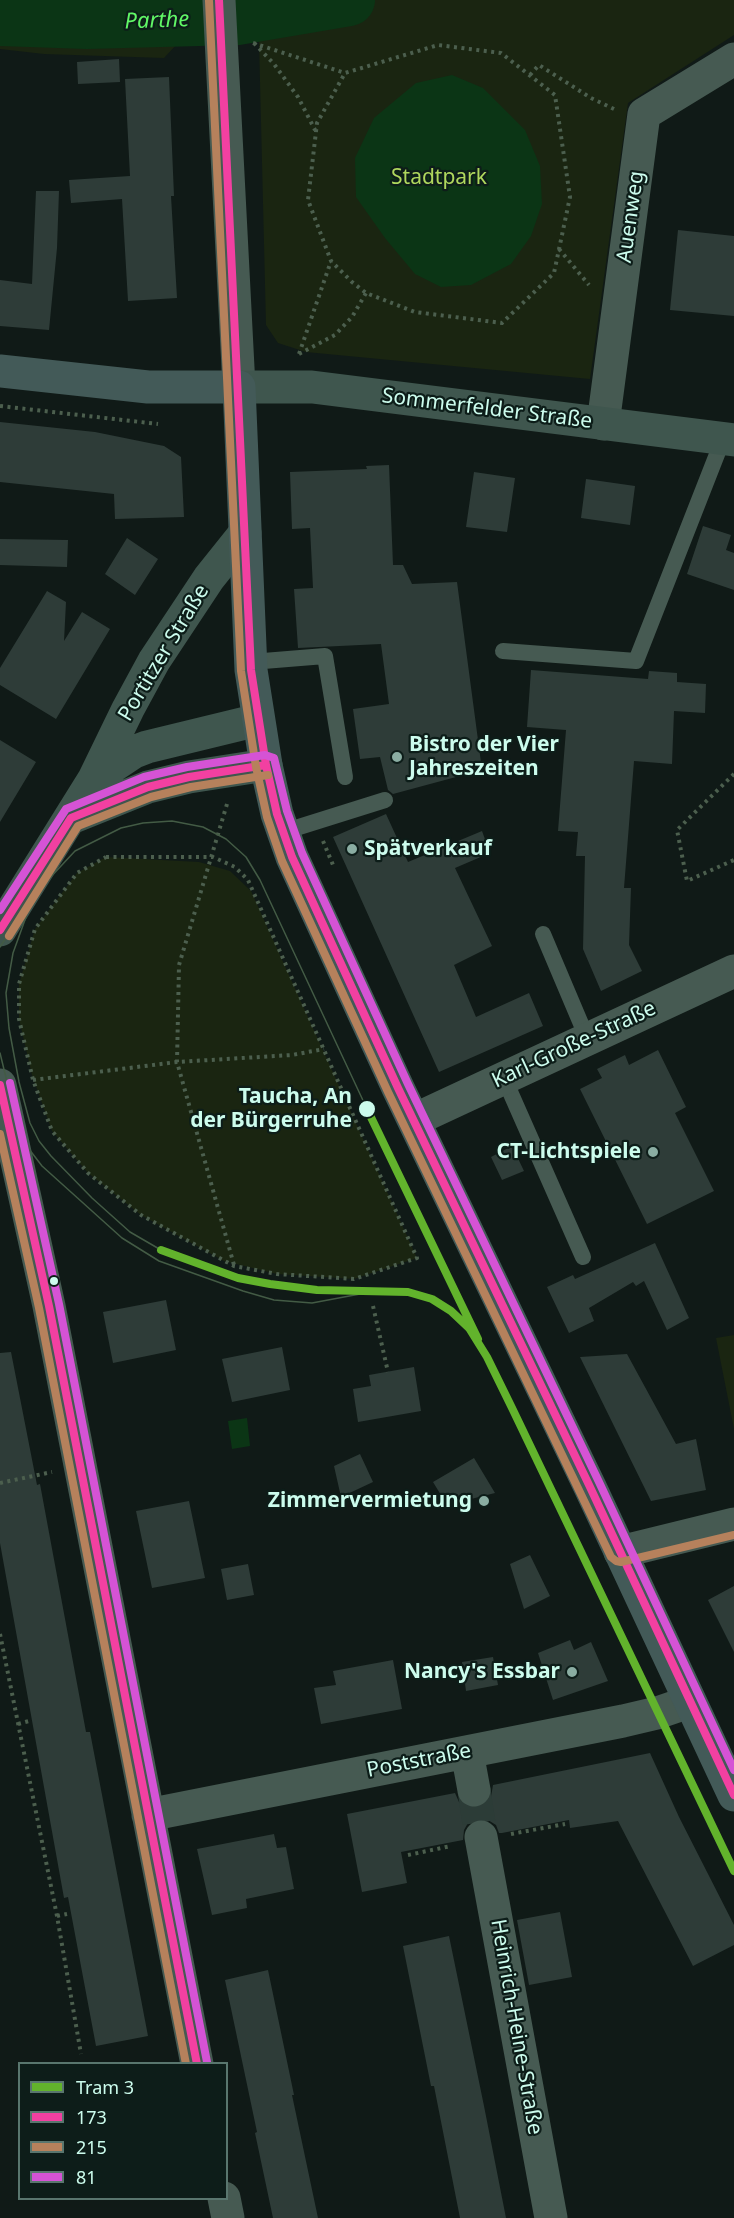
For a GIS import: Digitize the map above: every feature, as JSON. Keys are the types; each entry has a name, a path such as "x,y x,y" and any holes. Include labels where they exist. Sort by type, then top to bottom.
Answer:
{"main road":[{"path":"0,371 148,387 239,387 251,662 266,765 283,832 292,857 414,1120 734,1795"},
{"name":"Sommerfelder Straße","path":"239,387 297,386 728,439"},
{"name":"Portitzer Straße","path":"0,930 94,779 154,661 209,578 245,533"},
{"name":"Portitzer Straße","path":"94,779 141,750 258,720"},
{"path":"71,818 148,787 189,777 266,765"}],"street":[{"path":"219,0 239,387"},
{"name":"Auenweg","path":"603,424 644,114 734,58"},
{"name":"Karl-Große-Straße","path":"414,1120 734,971"},
{"path":"8,1096 197,2062"},
{"path":"620,1552 734,1524"},
{"name":"Poststraße","path":"148,1815 622,1721 689,1702"},
{"path":"467,1752 474,1790"},
{"name":"Heinrich-Heine-Straße","path":"483,1839 551,2218"},
{"path":"224,2200 228,2218"}],"lane":[{"path":"502,651 636,661 728,439"},
{"path":"251,662 325,656 345,777"},
{"path":"283,832 386,800"},
{"path":"543,934 587,1038"},
{"path":"504,1077 583,1257"}],"path":[{"path":"316,131 298,97 274,64 253,43 345,73 438,45 501,53 555,95 570,197 554,273 502,322 416,312 366,293 352,282 331,261 308,200 317,123 345,73"},
{"path":"530,76 539,65 591,98"},
{"path":"559,249 596,293"},
{"path":"331,261 299,354 334,335 352,317 366,293"},
{"path":"0,405 158,424"},
{"path":"734,774 677,830 687,881 734,860"},
{"path":"227,804 179,965 177,1062 234,1266"},
{"path":"106,857 213,857 235,867 248,880 417,1258 354,1278 277,1274 234,1266 141,1215 88,1173 52,1131 33,1080 19,1019 19,984 35,929 77,873 106,857"},
{"path":"8,1096 33,1080 177,1062 292,1055 324,1049"},
{"path":"374,1306 388,1372"},
{"path":"0,1483 53,1472"},
{"path":"0,1634 57,1916 81,2054"},
{"path":"18,1724 29,1721"},
{"path":"408,1855 565,1824"},
{"path":"57,1916 66,1914"}],"green space":[{"path":"0,0 177,0 178,43 164,58 44,54 0,49"},
{"name":"Stadtpark","path":"258,0 734,0 734,35 628,103 590,379 306,352 278,343 266,325"},
{"path":"106,857 199,862 230,871 251,891 417,1258 354,1279 277,1274 224,1261 141,1215 88,1173 52,1131 32,1075 19,1019 19,984 35,929 77,873"},
{"path":"734,1335 734,1429 716,1338"}],"shaded area":[{"path":"452,75 483,88 525,130 540,166 542,204 531,236 511,264 471,285 441,287 415,274 385,238 356,197 355,158 374,118 416,83"},
{"path":"247,1418 250,1446 232,1449 228,1421"}],"building":[{"path":"119,59 120,82 78,84 77,62"},
{"path":"169,77 174,196 171,196 177,298 128,301 122,199 71,203 69,180 130,176 125,79"},
{"path":"36,191 59,191 57,248 49,330 0,326 0,280 32,284"},
{"path":"678,230 734,236 734,316 670,310"},
{"path":"0,422 95,432 164,446 181,457 184,517 115,519 114,494 0,482"},
{"path":"389,465 393,565 403,565 412,584 457,582 482,770 393,794 388,790 380,757 360,759 353,709 389,704 381,644 298,648 294,589 313,588 310,528 292,529 290,472 367,469 366,466"},
{"path":"474,472 515,478 507,532 466,527"},
{"path":"586,479 635,486 630,525 581,518"},
{"path":"703,526 731,535 726,550 734,553 734,590 687,574"},
{"path":"127,538 158,559 135,595 105,574"},
{"path":"0,539 68,540 67,567 0,565"},
{"path":"47,591 66,602 64,641 82,612 110,629 56,719 0,685 0,668"},
{"path":"531,670 648,679 649,671 677,673 677,682 706,684 705,713 674,711 672,764 634,761 624,888 631,888 629,945 642,971 601,991 583,949 585,856 576,856 578,832 558,831 566,730 527,727"},
{"path":"0,740 36,762 0,822"},
{"path":"386,814 408,862 482,831 490,853 455,868 492,946 454,965 476,1017 529,993 543,1026 439,1072 333,837"},
{"name":"CT-Lichtspiele","path":"658,1050 686,1107 675,1113 714,1191 647,1224 580,1089 602,1078 597,1069 625,1055 629,1065"},
{"path":"512,1146 524,1171 502,1180 491,1157"},
{"path":"655,1243 689,1318 667,1330 644,1281 636,1286 633,1282 589,1308 594,1321 569,1333 547,1287 573,1275 575,1279"},
{"path":"166,1300 176,1350 113,1363 103,1312"},
{"path":"282,1347 290,1390 232,1402 222,1359"},
{"path":"11,1352 37,1485 40,1484 86,1732 90,1732 148,2036 96,2046 68,1897 64,1898 0,1543 0,1353"},
{"path":"627,1354 676,1444 696,1439 706,1490 651,1501 580,1357"},
{"path":"414,1367 421,1411 358,1422 353,1389 371,1386 369,1375"},
{"path":"360,1454 373,1482 341,1497 334,1466"},
{"path":"474,1458 495,1493 447,1505 433,1482"},
{"path":"189,1501 205,1578 152,1588 136,1511"},
{"path":"530,1555 550,1596 524,1609 510,1564"},
{"path":"248,1564 254,1595 227,1600 221,1569"},
{"path":"734,1586 734,1652 708,1600"},
{"path":"570,1640 574,1650 591,1642 608,1681 553,1700 538,1653"},
{"path":"493,1657 498,1685 466,1691 462,1662"},
{"path":"393,1660 402,1709 321,1724 314,1688 336,1685 333,1671"},
{"path":"650,1753 679,1817 734,1925 734,1945 693,1966 618,1821 570,1828 569,1820 499,1833 496,1825 488,1820 477,1819 468,1823 464,1830 463,1840 401,1852 407,1883 362,1892 347,1814 455,1793 459,1802 467,1807 478,1808 487,1804 493,1785"},
{"path":"274,1834 277,1848 286,1847 294,1889 246,1899 247,1908 212,1915 197,1849"},
{"path":"560,1912 572,1977 529,1985 517,1920"},
{"path":"449,1936 506,2218 460,2218 434,2086 431,2086 403,1946"},
{"path":"268,1970 318,2218 273,2218 255,2133 257,2132 225,1980"}],"waterway":[{"name":"Parthe","path":"0,20 87,23 237,19 349,0"}],"tunnel":[{"path":"474,1790 481,1837"}],"tram line":[{"path":"0,947 33,896 75,851 121,828 143,823 172,821 203,827 226,839 246,857 260,880 367,1109"},
{"path":"26,917 13,953 6,993 9,1028 19,1082 30,1123 39,1141 51,1156 92,1198 130,1232 161,1250"},
{"path":"0,1053 18,1127 29,1149 42,1166 122,1238 159,1261 274,1300 312,1303 376,1291"},
{"name":"3","path":"367,1109 478,1339"},
{"name":"3","path":"161,1250 238,1278 270,1284 317,1290 408,1292 432,1299 451,1311 469,1328 487,1357 513,1410 734,1871"}],"transit line":[{"name":"173","path":"219,0 251,670 266,765 277,814 292,857 398,1088 590,1487 734,1795"},
{"name":"215","path":"209,1 241,671 256,767 267,817 282,861 388,1092 611,1557 621,1562 734,1535"},
{"name":"81","path":"0,910 66,809 144,777 187,767 265,755 274,758 287,811 302,853 408,1084 734,1770"},
{"name":"173","path":"0,930 71,818 148,787 189,777 266,765"},
{"name":"215","path":"9,936 78,826 151,797 191,787 268,775"},
{"name":"81","path":"10,1083 59,1304 207,2062"},
{"name":"173","path":"0,1085 49,1306 197,2062"},
{"name":"215","path":"0,1134 39,1308 186,2062"}],"place":[{"name":"Bistro der Vier Jahreszeiten","path":"397,757"},
{"name":"Spätverkauf","path":"352,849"},
{"name":"Taucha, An der Bürgerruhe","path":"367,1109"},
{"name":"CT-Lichtspiele","path":"653,1152"},
{"name":"Zimmervermietung","path":"484,1501"},
{"name":"Nancy's Essbar","path":"572,1672"}]}
